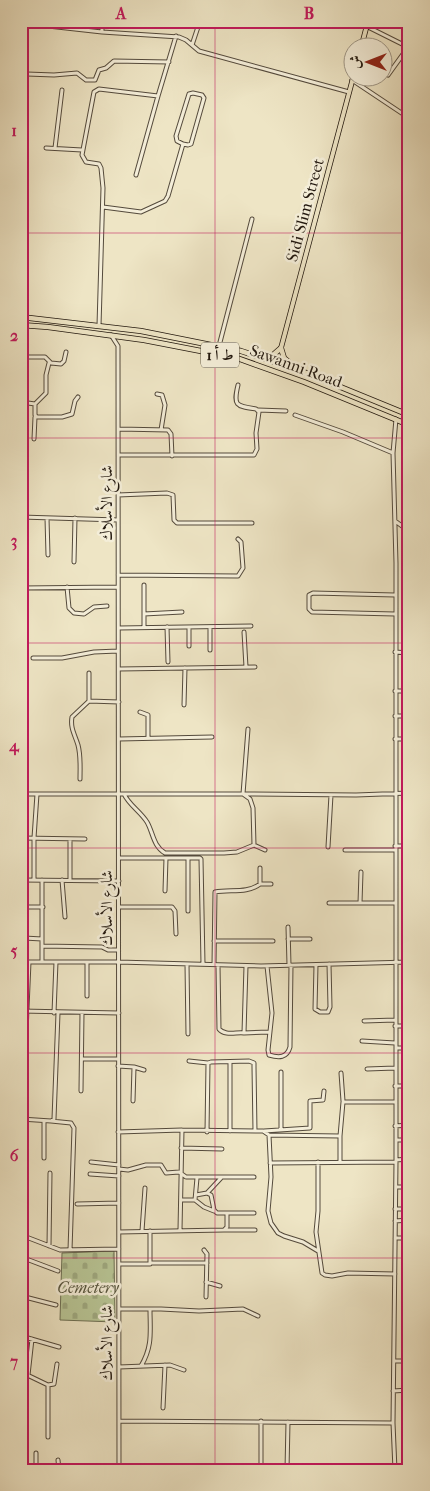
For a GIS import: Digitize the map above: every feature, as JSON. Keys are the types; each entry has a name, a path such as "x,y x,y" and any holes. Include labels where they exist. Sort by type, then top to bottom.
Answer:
{"highway":[{"name":"Sawanni Road","path":"21,317 146,331 259,356 300,370 409,415"},
{"name":"Sawanni Road","path":"21,325 125,337 246,360 409,424"},
{"path":"259,356 273,355 281,348 286,361 300,370"}],"main road":[{"path":"363,38 368,21"},
{"name":"Sidi Slim Street","path":"281,348 350,88"}],"street":[{"path":"69,21 69,28"},
{"path":"102,21 102,32"},
{"path":"192,45 200,21"},
{"path":"21,22 43,23 102,32 176,36 186,40 199,51 349,92"},
{"path":"366,26 390,38"},
{"path":"136,175 176,36"},
{"path":"392,39 406,46 406,50 392,69"},
{"path":"27,74 54,75 73,73 79,74 86,80 95,80 99,70 106,68 114,61 169,62"},
{"path":"366,88 409,118"},
{"path":"55,148 62,90"},
{"path":"99,326 101,168 99,164 83,160 82,150 95,90 158,96"},
{"path":"189,94 202,95 204,98 192,144 183,144 177,141 176,136 189,94"},
{"path":"102,207 141,212 165,202 183,144"},
{"path":"46,148 82,150"},
{"path":"219,346 252,219"},
{"path":"111,335 118,346 125,337"},
{"name":"شارع الأسلاك","path":"118,346 119,1470"},
{"path":"21,357 45,357 49,362 61,364 64,361 66,352"},
{"path":"34,438 35,404 46,393 46,375 49,362"},
{"path":"238,385 235,398 237,404 241,407 286,412"},
{"path":"156,394 162,395 166,405 161,430"},
{"path":"35,416 39,418 62,417 72,414 74,401 78,397"},
{"path":"21,402 35,404"},
{"path":"118,455 254,455 257,449 255,439 257,410"},
{"path":"295,415 343,432 393,453"},
{"path":"395,1470 393,1423 396,1042 395,520 393,453 396,418"},
{"path":"118,429 168,430 172,434 172,456"},
{"path":"118,495 167,493 173,495 174,518 177,523 252,523"},
{"path":"21,518 118,520"},
{"path":"47,518 48,556"},
{"path":"74,562 75,518"},
{"path":"395,520 409,531"},
{"path":"118,575 238,576 243,568 241,542 238,539"},
{"path":"144,585 144,627"},
{"path":"67,587 69,608 74,613 84,614 94,607 107,606"},
{"path":"21,588 118,587"},
{"path":"395,595 313,593 309,596 308,602 309,609 312,612 395,614"},
{"path":"144,614 182,612"},
{"path":"119,628 251,626"},
{"path":"167,627 168,662"},
{"path":"189,627 189,646"},
{"path":"210,628 210,650"},
{"path":"244,632 246,667"},
{"path":"33,658 62,658 94,652 118,651"},
{"path":"395,652 409,652"},
{"path":"119,669 256,667"},
{"path":"184,705 185,668"},
{"path":"89,673 89,701"},
{"path":"395,691 409,691"},
{"path":"80,779 78,745 72,730 72,717 89,701 119,702"},
{"path":"140,712 148,714 148,738"},
{"path":"395,716 409,716"},
{"path":"243,794 248,729"},
{"path":"119,738 212,737"},
{"path":"395,738 409,739"},
{"path":"21,794 331,795 409,793"},
{"path":"34,880 37,794"},
{"path":"124,794 129,803 141,814 148,824 158,848 165,853 237,852 254,845 266,850"},
{"path":"243,794 250,799 254,808 254,845"},
{"path":"328,848 331,795"},
{"path":"21,838 85,839"},
{"path":"70,839 70,880"},
{"path":"345,850 409,846"},
{"path":"118,858 202,859 202,964"},
{"path":"165,891 166,858"},
{"path":"188,858 188,912"},
{"path":"260,868 260,884"},
{"path":"360,903 361,872"},
{"path":"21,880 119,881"},
{"path":"42,880 42,961"},
{"path":"62,880 64,917"},
{"path":"269,1032 227,1033 221,1032 219,1029 214,941 214,892 252,890 260,884 272,884"},
{"path":"329,903 395,903"},
{"path":"22,907 43,907"},
{"path":"119,907 172,907 175,911 176,934"},
{"path":"267,966 272,1013 269,1032 269,1055 284,1057 288,1054 290,1048 288,927"},
{"path":"24,938 42,938"},
{"path":"288,939 310,939"},
{"path":"214,941 272,941"},
{"path":"42,946 102,947 108,950 118,950"},
{"path":"24,1100 23,1078 29,961"},
{"path":"21,962 118,962 267,966 409,962"},
{"path":"51,1121 54,1119 56,962"},
{"path":"87,962 87,996"},
{"path":"187,964 188,1034"},
{"path":"316,965 315,1009 320,1012 328,1012 330,1007 329,964"},
{"path":"244,1033 246,966"},
{"path":"21,1011 118,1013"},
{"path":"82,1013 82,1091"},
{"path":"364,1021 395,1020"},
{"path":"395,1026 409,1026"},
{"path":"362,1041 396,1042"},
{"path":"396,1048 409,1048"},
{"path":"82,1059 118,1059"},
{"path":"189,1061 208,1063 249,1061 254,1063 255,1131"},
{"path":"230,1062 230,1132"},
{"path":"207,1132 208,1063"},
{"path":"118,1066 134,1066 144,1070"},
{"path":"133,1101 134,1066"},
{"path":"367,1069 396,1068"},
{"path":"281,1072 281,1130"},
{"path":"340,1162 343,1102 341,1073"},
{"path":"395,1086 409,1086"},
{"path":"118,1132 182,1130 230,1132 310,1128 310,1101 323,1100 324,1091"},
{"path":"343,1102 395,1102"},
{"path":"70,1250 74,1128 71,1123 21,1120 23,1236 60,1250 70,1250 119,1249"},
{"path":"44,1120 44,1158"},
{"path":"395,1126 409,1125"},
{"path":"180,1230 182,1130"},
{"path":"263,1131 269,1136 340,1136"},
{"path":"269,1136 271,1177 268,1211 271,1223 278,1233 304,1242 318,1251"},
{"path":"396,1140 409,1140"},
{"path":"182,1148 222,1149"},
{"path":"270,1163 396,1161 409,1159"},
{"path":"91,1162 128,1170 146,1165 162,1165 166,1173 179,1172 186,1177 254,1177"},
{"path":"318,1162 316,1232 322,1273 336,1276 348,1274 394,1274"},
{"path":"49,1246 50,1174"},
{"path":"90,1174 119,1176"},
{"path":"196,1195 207,1193 222,1177"},
{"path":"195,1200 197,1178"},
{"path":"396,1187 409,1187"},
{"path":"142,1231 145,1188"},
{"path":"207,1193 212,1198 216,1212"},
{"path":"181,1200 195,1200 204,1207 216,1212 254,1213"},
{"path":"77,1204 119,1203"},
{"path":"395,1209 409,1209"},
{"path":"224,1230 227,1228 227,1213"},
{"path":"395,1221 409,1220"},
{"path":"119,1232 255,1230"},
{"path":"150,1231 151,1263"},
{"path":"395,1238 409,1238"},
{"path":"204,1250 207,1254 206,1297"},
{"path":"21,1257 58,1271"},
{"path":"119,1264 206,1264"},
{"path":"206,1282 220,1286"},
{"path":"21,1296 56,1306"},
{"path":"119,1309 199,1311 243,1309 258,1316"},
{"path":"141,1366 148,1355 150,1343 150,1309"},
{"path":"21,1336 59,1347"},
{"path":"28,1375 32,1339"},
{"path":"394,1361 409,1361"},
{"path":"21,1372 48,1385 54,1384 57,1364"},
{"path":"163,1408 165,1365"},
{"path":"119,1367 170,1365 184,1370"},
{"path":"48,1385 48,1437"},
{"path":"393,1390 409,1390"},
{"path":"119,1421 393,1423"},
{"path":"261,1421 261,1470"},
{"path":"287,1470 288,1422"},
{"path":"36,1453 36,1470"},
{"path":"58,1460 59,1470"}],"green space":[{"name":"Cemetery","path":"114,1251 115,1322 60,1320 62,1253"}]}
